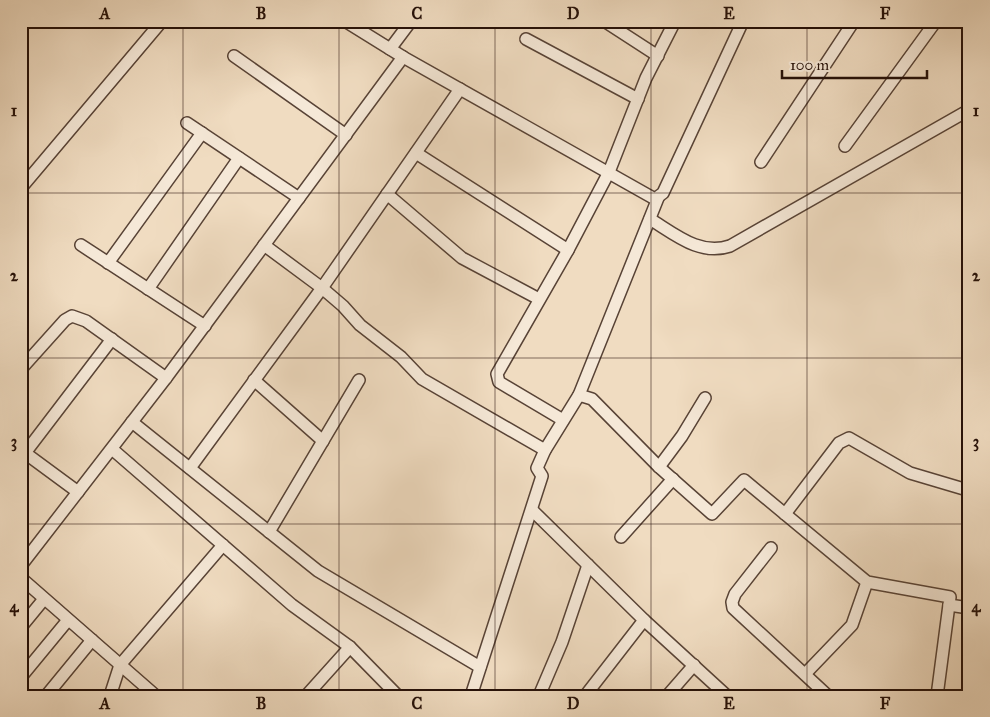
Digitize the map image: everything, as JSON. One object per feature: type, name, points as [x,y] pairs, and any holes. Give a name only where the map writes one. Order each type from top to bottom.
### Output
[{"type":"street","points":[[21,188],[162,21]]},
{"type":"street","points":[[345,21],[403,57],[653,198],[658,198]]},
{"type":"street","points":[[390,48],[411,21]]},
{"type":"street","points":[[604,21],[658,56]]},
{"type":"street","points":[[563,420],[499,382],[497,379],[498,367],[568,250],[609,172],[638,99],[675,21]]},
{"type":"street","points":[[471,696],[532,510],[542,476],[537,468],[544,450],[579,395],[658,198],[663,193],[743,21]]},
{"type":"street","points":[[761,162],[854,21]]},
{"type":"street","points":[[844,146],[936,21]]},
{"type":"street","points":[[526,39],[638,99]]},
{"type":"street","points":[[234,56],[346,134]]},
{"type":"street","points":[[22,563],[166,378],[403,57]]},
{"type":"street","points":[[190,468],[322,288],[460,89]]},
{"type":"street","points":[[650,219],[703,249],[718,250],[730,246],[969,110]]},
{"type":"street","points":[[187,123],[299,198]]},
{"type":"street","points":[[108,263],[202,133]]},
{"type":"street","points":[[416,153],[568,250]]},
{"type":"street","points":[[148,289],[239,158]]},
{"type":"street","points":[[387,194],[462,258],[539,299]]},
{"type":"street","points":[[81,245],[205,326]]},
{"type":"street","points":[[264,246],[322,288],[343,306],[360,325],[401,357],[422,379],[544,450]]},
{"type":"street","points":[[21,368],[65,320],[72,316],[86,321],[166,378]]},
{"type":"street","points":[[78,492],[23,452],[112,339]]},
{"type":"street","points":[[254,380],[323,441]]},
{"type":"street","points":[[270,532],[359,380]]},
{"type":"street","points":[[579,395],[592,399],[659,466],[712,514],[744,480],[867,582],[950,597],[937,696]]},
{"type":"street","points":[[659,466],[682,436],[705,398]]},
{"type":"street","points":[[132,422],[330,579],[480,667]]},
{"type":"street","points":[[785,514],[839,443],[849,438],[910,473],[964,489]]},
{"type":"street","points":[[112,449],[292,605],[350,647],[398,696]]},
{"type":"street","points":[[621,537],[673,479]]},
{"type":"street","points":[[532,510],[644,620],[727,696]]},
{"type":"street","points":[[110,696],[120,665],[223,546]]},
{"type":"street","points":[[771,548],[735,594],[732,602],[733,608],[828,696]]},
{"type":"street","points":[[539,696],[562,642],[588,565]]},
{"type":"street","points":[[21,578],[156,696]]},
{"type":"street","points":[[804,674],[852,625],[867,582]]},
{"type":"street","points":[[21,627],[44,599]]},
{"type":"street","points":[[949,606],[969,608]]},
{"type":"street","points":[[21,677],[68,620]]},
{"type":"street","points":[[584,696],[644,620]]},
{"type":"street","points":[[46,696],[92,640]]},
{"type":"street","points":[[306,696],[350,647]]},
{"type":"street","points":[[667,696],[694,665]]}]
